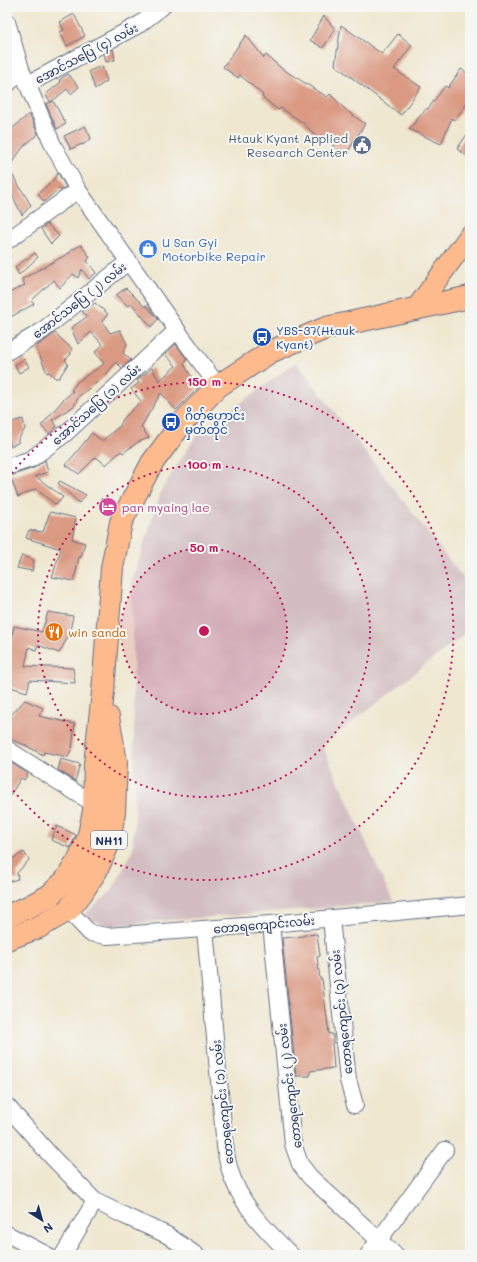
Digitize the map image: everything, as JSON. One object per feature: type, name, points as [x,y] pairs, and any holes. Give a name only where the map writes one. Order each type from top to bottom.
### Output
[{"type":"highway","name":"NH11","points":[[7,916],[49,896],[65,881],[78,861],[88,839],[94,804],[95,764],[103,692],[112,568],[121,522],[152,464],[182,423],[218,386],[270,352],[326,328],[470,297]]},
{"type":"highway","name":"NH11","points":[[7,939],[39,927],[68,910],[81,894],[96,871],[108,845],[114,813],[116,762],[103,692]]},
{"type":"main road","points":[[415,310],[470,235]]},
{"type":"street","name":"အောင်သပြေ (၄) လမ်း","points":[[7,85],[140,24],[162,7]]},
{"type":"street","points":[[7,22],[25,77],[53,145],[78,190],[218,386]]},
{"type":"street","points":[[7,241],[78,190]]},
{"type":"street","name":"အောင်သပြေ (၂) လမ်း","points":[[7,352],[42,331],[130,261]]},
{"type":"street","name":"အောင်သပြေ (၁) လမ်း","points":[[7,467],[32,459],[66,433],[177,330]]},
{"type":"street","points":[[7,749],[94,804]]},
{"type":"street","name":"တောရကျောင်းလမ်း","points":[[68,910],[90,933],[108,936],[271,924],[470,906]]},
{"type":"street","name":"တောရကျောင်း (၃) လမ်း","points":[[331,919],[348,1080],[355,1105]]},
{"type":"street","name":"တောရကျောင်း (၂) လမ်း","points":[[271,924],[293,1144],[300,1164],[310,1177],[395,1255]]},
{"type":"street","name":"တောရကျောင်း (၁) လမ်း","points":[[205,929],[224,1136],[229,1168],[247,1207],[265,1229],[291,1255]]},
{"type":"street","points":[[7,1106],[50,1156],[95,1201],[167,1234],[196,1255]]},
{"type":"street","points":[[368,1255],[445,1150]]},
{"type":"street","points":[[63,1255],[95,1201]]},
{"type":"street","points":[[7,1234],[47,1255]]},
{"type":"shaded area","points":[[296,362],[470,587],[470,630],[322,745],[393,902],[109,926],[83,916],[112,891],[132,852],[135,819],[132,581],[162,489],[196,436]]},
{"type":"building","points":[[74,14],[85,36],[67,46],[60,32],[64,30],[60,22]]},
{"type":"building","points":[[324,16],[335,29],[323,48],[310,40]]},
{"type":"building","points":[[341,25],[382,54],[398,34],[412,45],[394,69],[421,87],[401,115],[335,65]]},
{"type":"building","points":[[246,35],[264,58],[266,55],[281,68],[327,97],[330,94],[346,110],[365,124],[345,156],[321,135],[318,138],[302,122],[281,108],[278,110],[262,97],[263,95],[240,75],[238,78],[223,67]]},
{"type":"building","points":[[113,49],[115,60],[106,62],[104,54]]},
{"type":"building","points":[[102,66],[107,81],[95,89],[89,71]]},
{"type":"building","points":[[461,69],[470,75],[470,99],[455,120],[452,118],[441,144],[409,129],[427,108],[428,109],[445,86],[448,88]]},
{"type":"building","points":[[68,74],[79,87],[71,94],[67,89],[51,102],[45,95],[61,82],[59,80]]},
{"type":"building","points":[[53,101],[66,124],[57,129],[46,104]]},
{"type":"building","points":[[29,114],[38,134],[24,146],[8,168],[31,205],[22,215],[7,185],[7,133]]},
{"type":"building","points":[[85,126],[91,138],[83,145],[82,144],[71,149],[64,136]]},
{"type":"building","points":[[470,130],[470,158],[457,149]]},
{"type":"building","points":[[58,173],[66,187],[61,190],[59,188],[44,202],[38,194],[53,180]]},
{"type":"building","points":[[47,224],[59,236],[51,244],[41,229]]},
{"type":"building","points":[[81,245],[90,257],[87,261],[96,273],[89,279],[82,269],[78,278],[73,274],[60,288],[54,280],[31,301],[34,304],[7,319],[7,294],[25,285],[22,279]]},
{"type":"building","points":[[35,253],[38,257],[19,275],[15,267]]},
{"type":"building","points":[[126,288],[145,307],[146,305],[158,319],[151,327],[132,304],[128,306],[116,295]]},
{"type":"building","points":[[95,303],[108,314],[102,321],[110,333],[120,330],[127,344],[123,353],[131,360],[122,368],[116,362],[104,377],[79,396],[74,406],[52,420],[57,426],[49,434],[41,426],[62,401],[73,391],[71,390],[78,381],[104,364],[95,352],[103,345],[91,332],[78,344],[71,328],[88,316],[82,312]]},
{"type":"building","points":[[55,333],[72,349],[70,352],[71,354],[65,360],[68,364],[59,378],[55,378],[49,372],[47,373],[36,347]]},
{"type":"building","points":[[176,344],[187,359],[184,364],[198,388],[176,410],[161,393],[141,427],[149,438],[138,442],[123,453],[121,451],[106,465],[96,457],[79,474],[66,465],[92,433],[102,441],[120,426],[123,419],[141,401],[131,389],[139,383],[137,380],[152,368],[159,381],[176,366],[165,354]]},
{"type":"building","points":[[24,359],[29,367],[19,373],[15,365]]},
{"type":"building","points":[[23,419],[25,429],[18,439],[18,443],[11,446],[7,436],[7,426],[15,421]]},
{"type":"building","points":[[45,460],[48,472],[35,476],[63,497],[56,505],[36,489],[18,497],[10,476],[34,468]]},
{"type":"building","points":[[60,481],[86,495],[79,503],[58,483]]},
{"type":"building","points":[[50,512],[76,518],[72,539],[85,543],[81,557],[79,557],[74,581],[52,577],[61,549],[26,538],[29,530],[43,532]]},
{"type":"building","points":[[22,555],[34,560],[32,571],[17,568]]},
{"type":"building","points":[[48,612],[73,616],[69,635],[59,653],[38,645],[36,650],[29,647],[25,666],[73,668],[75,683],[30,680],[27,692],[7,686],[7,650],[9,650],[14,626],[42,632]]},
{"type":"building","points":[[25,700],[43,708],[39,716],[75,724],[72,748],[68,757],[44,752],[43,755],[25,745],[7,738],[7,712],[11,715]]},
{"type":"building","points":[[61,759],[80,764],[75,781],[58,770]]},
{"type":"building","points":[[7,760],[28,774],[24,780],[21,778],[7,800]]},
{"type":"building","points":[[57,826],[76,835],[70,848],[51,840]]},
{"type":"building","points":[[24,852],[29,860],[17,873],[18,879],[7,882],[7,859],[14,858]]},
{"type":"building","points":[[317,934],[320,956],[317,957],[320,979],[322,979],[329,1034],[333,1034],[332,1043],[334,1068],[310,1071],[310,1076],[296,1076],[282,938]]},
{"type":"place","name":"Htauk Kyant Applied Research Center","points":[[362,145]]},
{"type":"place","name":"U San Gyi Motorbike Repair","points":[[148,249]]},
{"type":"place","name":"YBS-37(Htauk Kyant)","points":[[262,337]]},
{"type":"place","name":"ဂိတ်ဟောင်း မှတ်တိုင်","points":[[171,422]]},
{"type":"place","name":"pan myaing lae","points":[[108,507]]},
{"type":"place","name":"win sanda","points":[[54,632]]}]
